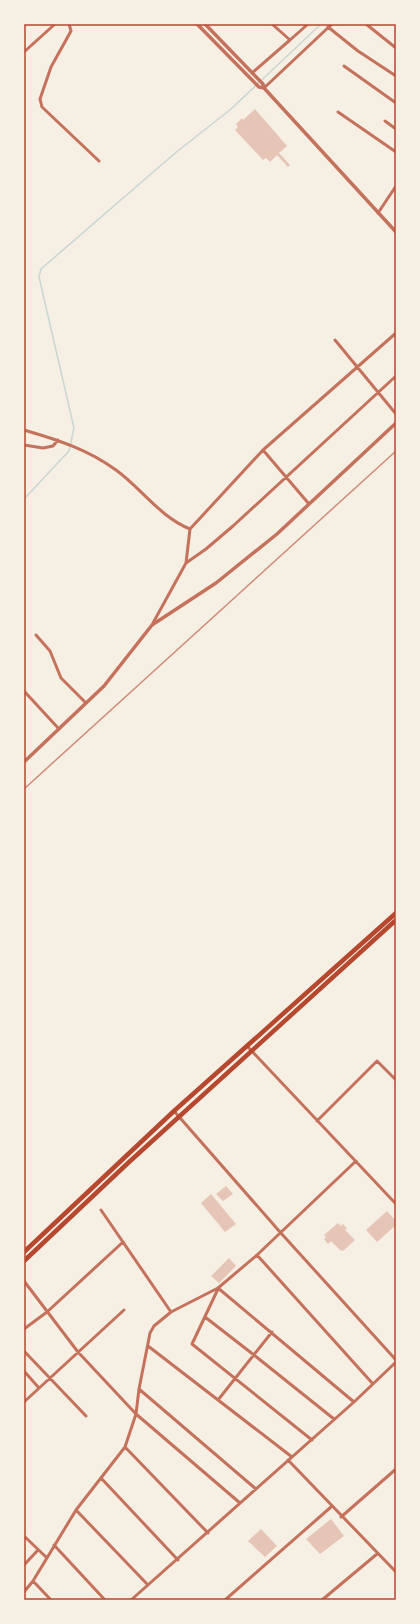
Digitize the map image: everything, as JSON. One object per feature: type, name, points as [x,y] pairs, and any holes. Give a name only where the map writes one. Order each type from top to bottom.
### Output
[{"type":"main road","points":[[24,1252],[174,1111],[396,913]]},
{"type":"main road","points":[[24,1261],[178,1117],[396,920]]},
{"type":"street","points":[[24,52],[55,24]]},
{"type":"street","points":[[68,24],[71,31],[51,67],[40,99],[42,108],[99,161]]},
{"type":"street","points":[[197,24],[259,87],[263,86],[332,24]]},
{"type":"street","points":[[205,24],[253,74],[396,232]]},
{"type":"street","points":[[272,24],[290,40]]},
{"type":"street","points":[[253,74],[308,24]]},
{"type":"street","points":[[366,24],[396,48]]},
{"type":"street","points":[[328,27],[358,51],[396,76]]},
{"type":"street","points":[[344,66],[396,103]]},
{"type":"street","points":[[338,112],[396,152]]},
{"type":"street","points":[[385,121],[396,129]]},
{"type":"street","points":[[378,213],[396,186]]},
{"type":"street","points":[[24,762],[104,686],[152,625],[186,563],[190,529],[263,450],[396,333]]},
{"type":"street","points":[[335,340],[396,414]]},
{"type":"street","points":[[186,563],[211,544],[396,376]]},
{"type":"street","points":[[152,625],[216,583],[277,534],[396,423]]},
{"type":"street","points":[[24,430],[60,441],[91,454],[117,470],[168,515],[181,525],[190,529]]},
{"type":"street","points":[[24,445],[43,448],[53,446],[60,441]]},
{"type":"street","points":[[263,450],[309,504]]},
{"type":"street","points":[[36,635],[50,651],[61,678],[86,703]]},
{"type":"street","points":[[24,691],[59,729]]},
{"type":"street","points":[[247,1046],[396,1204]]},
{"type":"street","points":[[317,1121],[376,1061],[396,1080]]},
{"type":"street","points":[[131,1600],[312,1440],[396,1361],[174,1111]]},
{"type":"street","points":[[24,1592],[33,1581],[46,1557],[76,1510],[125,1447],[136,1414],[139,1389],[148,1346],[154,1326],[171,1312],[218,1288],[257,1255],[356,1161]]},
{"type":"street","points":[[101,1210],[171,1312]]},
{"type":"street","points":[[24,1329],[47,1312],[123,1242]]},
{"type":"street","points":[[257,1255],[373,1384]]},
{"type":"street","points":[[24,1281],[78,1352],[136,1414],[240,1503]]},
{"type":"street","points":[[218,1288],[192,1344],[312,1440]]},
{"type":"street","points":[[218,1288],[354,1402]]},
{"type":"street","points":[[24,1402],[124,1310]]},
{"type":"street","points":[[205,1317],[254,1354],[334,1419]]},
{"type":"street","points":[[218,1400],[272,1332]]},
{"type":"street","points":[[148,1346],[292,1457]]},
{"type":"street","points":[[24,1350],[86,1416]]},
{"type":"street","points":[[24,1372],[39,1388]]},
{"type":"street","points":[[139,1389],[256,1489]]},
{"type":"street","points":[[24,1394],[28,1398]]},
{"type":"street","points":[[125,1447],[208,1533]]},
{"type":"street","points":[[288,1460],[341,1517],[396,1572]]},
{"type":"street","points":[[341,1517],[396,1470]]},
{"type":"street","points":[[101,1478],[178,1560]]},
{"type":"street","points":[[225,1600],[331,1506]]},
{"type":"street","points":[[76,1510],[148,1585]]},
{"type":"street","points":[[24,1536],[46,1557]]},
{"type":"street","points":[[54,1545],[105,1600]]},
{"type":"street","points":[[24,1565],[38,1550]]},
{"type":"street","points":[[322,1600],[377,1554]]},
{"type":"street","points":[[33,1581],[51,1600]]},
{"type":"building","points":[[255,109],[287,146],[279,153],[290,165],[288,167],[277,155],[270,162],[266,158],[263,160],[235,130],[238,127],[236,124]]},
{"type":"building","points":[[226,1186],[233,1194],[223,1201],[216,1194]]},
{"type":"building","points":[[211,1194],[236,1224],[225,1232],[201,1203]]},
{"type":"building","points":[[387,1211],[396,1221],[396,1225],[377,1242],[366,1230]]},
{"type":"building","points":[[338,1223],[341,1226],[343,1224],[347,1228],[345,1230],[355,1240],[343,1251],[341,1251],[331,1241],[328,1244],[324,1239],[326,1237],[324,1235]]},
{"type":"building","points":[[229,1258],[236,1266],[219,1283],[211,1276]]},
{"type":"building","points":[[331,1519],[344,1536],[320,1554],[306,1539]]},
{"type":"building","points":[[261,1529],[277,1546],[265,1557],[248,1541]]},
{"type":"waterway","points":[[24,499],[69,451],[74,428],[39,277],[41,269],[174,154],[231,109],[321,24]]},
{"type":"railway","points":[[24,789],[396,451]]}]
